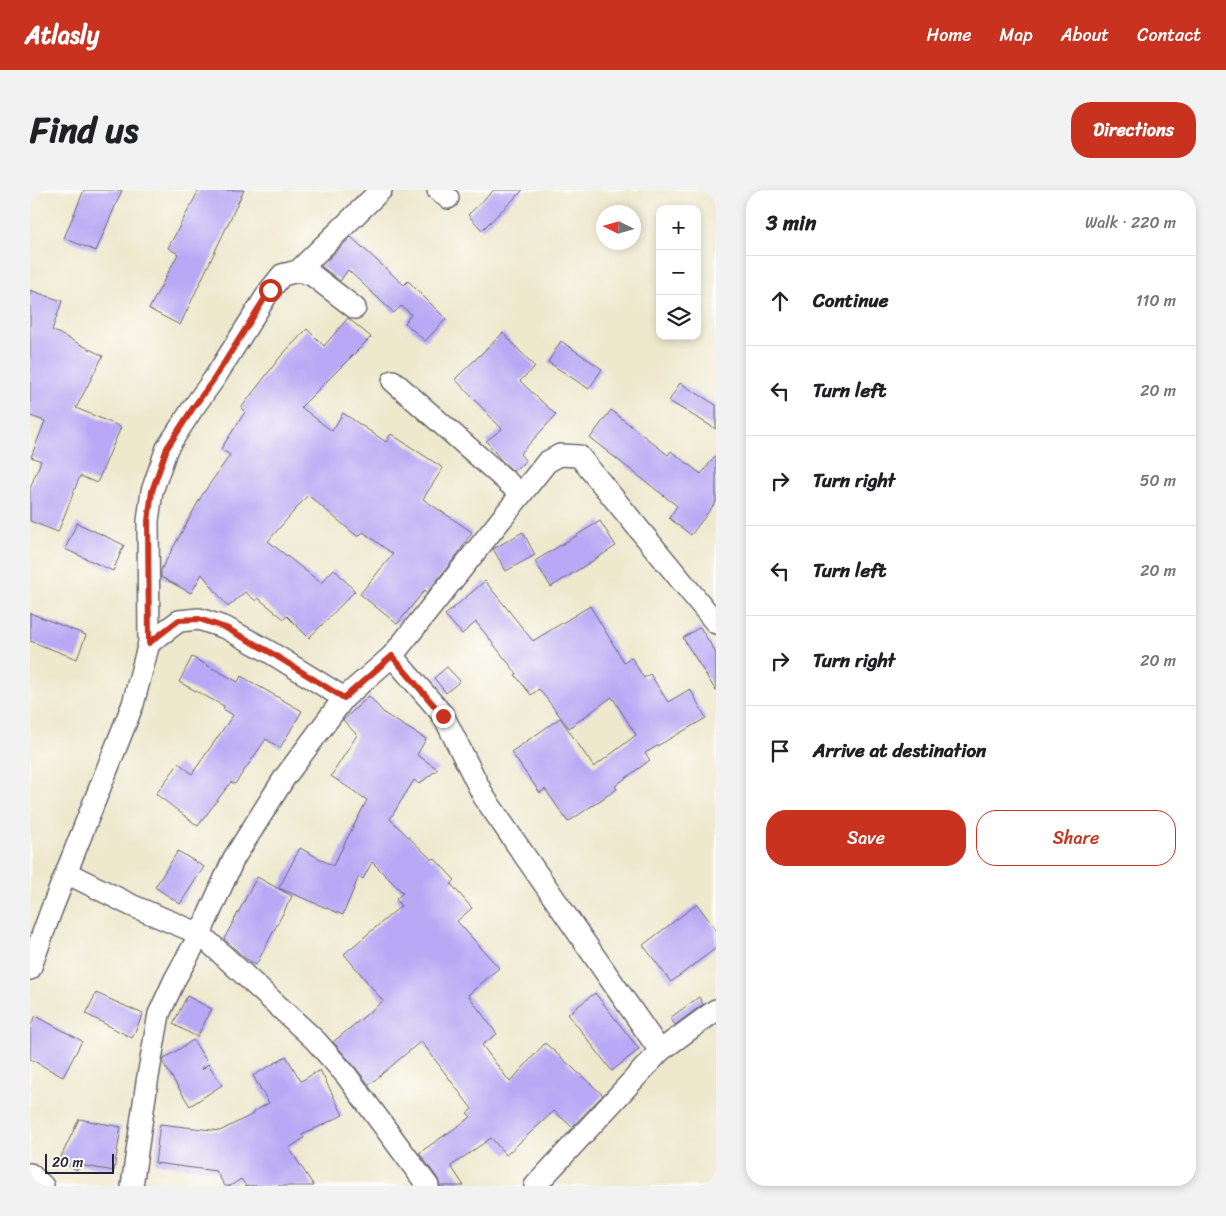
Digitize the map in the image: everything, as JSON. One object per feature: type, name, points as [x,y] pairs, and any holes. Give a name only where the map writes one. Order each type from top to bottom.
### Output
[{"type":"street","points":[[298,271],[381,190]]},
{"type":"street","points":[[30,969],[133,704],[149,643],[148,521],[152,491],[167,448],[214,379],[270,290],[282,275],[298,271],[312,275],[355,308]]},
{"type":"street","points":[[393,381],[521,494]]},
{"type":"street","points":[[132,1186],[159,1014],[175,978],[200,934],[234,858],[285,777],[344,698],[392,656],[547,462],[560,455],[579,456],[716,622]]},
{"type":"street","points":[[149,643],[179,620],[199,619],[226,628],[344,698]]},
{"type":"street","points":[[392,656],[443,716],[484,797],[660,1050]]},
{"type":"street","points":[[67,873],[133,906],[200,934],[315,1040],[346,1075],[428,1186]]},
{"type":"street","points":[[536,1186],[660,1050],[716,1010]]},
{"type":"street","points":[[30,1174],[43,1186]]},
{"type":"building","points":[[84,190],[122,190],[96,251],[64,238]]},
{"type":"building","points":[[199,190],[244,190],[180,325],[149,309],[178,254],[168,248]]},
{"type":"building","points":[[494,190],[523,190],[482,230],[468,215]]},
{"type":"building","points":[[351,237],[404,285],[408,281],[446,319],[425,341],[405,323],[411,314],[401,306],[394,313],[348,270],[340,281],[321,266]]},
{"type":"building","points":[[30,290],[62,301],[52,330],[103,356],[76,408],[121,427],[97,483],[80,476],[58,532],[30,521],[30,488],[41,461],[31,457],[45,421],[30,416]]},
{"type":"building","points":[[348,318],[371,337],[301,407],[332,431],[343,413],[386,442],[391,434],[443,468],[423,499],[472,532],[460,551],[427,593],[425,590],[397,624],[360,594],[393,554],[363,532],[358,537],[308,495],[268,541],[321,583],[334,569],[355,591],[309,638],[287,616],[284,619],[258,598],[256,601],[245,592],[228,607],[202,574],[191,593],[161,577],[161,570],[202,495],[230,455],[221,449],[245,412],[241,408],[281,356],[307,329],[324,346]]},
{"type":"building","points":[[503,333],[535,367],[520,381],[556,415],[520,454],[526,461],[513,471],[501,460],[486,441],[502,429],[455,379]]},
{"type":"building","points":[[561,341],[602,369],[589,389],[548,362]]},
{"type":"building","points":[[680,383],[716,405],[716,429],[669,401]]},
{"type":"building","points":[[611,410],[668,455],[671,451],[701,474],[716,455],[716,502],[691,535],[669,518],[677,506],[590,438]]},
{"type":"building","points":[[600,521],[616,546],[551,587],[535,561]]},
{"type":"building","points":[[77,523],[124,545],[113,571],[65,549]]},
{"type":"building","points":[[523,532],[535,555],[506,571],[493,549]]},
{"type":"building","points":[[485,581],[533,641],[590,606],[624,662],[631,657],[644,678],[650,674],[668,702],[690,689],[706,718],[645,753],[650,760],[615,786],[617,789],[568,822],[545,789],[540,793],[511,752],[560,718],[594,767],[636,735],[612,697],[569,728],[539,689],[531,695],[476,622],[462,634],[445,615]]},
{"type":"building","points":[[30,613],[86,635],[77,659],[30,641]]},
{"type":"building","points":[[700,627],[716,653],[716,691],[683,638]]},
{"type":"building","points":[[192,657],[238,682],[241,676],[302,711],[280,748],[266,739],[235,784],[231,782],[198,826],[156,794],[179,763],[192,774],[233,715],[223,709],[224,706],[179,682]]},
{"type":"building","points":[[447,667],[460,681],[446,693],[434,678]]},
{"type":"building","points":[[369,696],[385,714],[426,739],[417,755],[438,769],[419,784],[414,780],[390,819],[432,860],[434,858],[455,880],[451,884],[472,908],[457,921],[499,968],[468,995],[497,1034],[482,1045],[510,1082],[545,1043],[603,1095],[572,1127],[554,1111],[506,1155],[491,1138],[451,1166],[464,1186],[440,1186],[438,1179],[419,1153],[471,1117],[467,1113],[472,1109],[421,1041],[369,1085],[333,1042],[383,1001],[344,954],[401,906],[396,899],[403,893],[372,862],[363,879],[359,876],[343,915],[279,888],[300,848],[333,866],[367,800],[331,776],[357,735],[343,720]]},
{"type":"building","points":[[178,851],[204,867],[180,904],[155,887]]},
{"type":"building","points":[[257,877],[292,896],[256,965],[245,958],[224,939]]},
{"type":"building","points":[[697,904],[716,930],[716,948],[671,982],[643,945]]},
{"type":"building","points":[[96,993],[143,1014],[132,1038],[86,1014]]},
{"type":"building","points":[[595,993],[639,1049],[612,1071],[568,1014]]},
{"type":"building","points":[[187,996],[212,1009],[197,1037],[173,1024]]},
{"type":"building","points":[[699,997],[703,1004],[675,1025],[670,1018]]},
{"type":"building","points":[[36,1016],[82,1041],[63,1077],[30,1059],[30,1026]]},
{"type":"building","points":[[193,1040],[206,1060],[201,1069],[208,1064],[222,1085],[190,1106],[163,1063],[164,1059]]},
{"type":"building","points":[[286,1056],[301,1081],[320,1070],[343,1115],[302,1135],[304,1138],[289,1148],[314,1186],[246,1186],[241,1179],[230,1186],[225,1186],[216,1171],[155,1163],[160,1124],[220,1131],[253,1114],[253,1112],[269,1103],[253,1076]]},
{"type":"building","points":[[79,1119],[121,1127],[114,1171],[79,1165],[77,1170],[59,1161]]},
{"type":"route","points":[[270,290],[214,379],[167,448],[152,491],[148,521],[149,643],[179,620],[199,619],[226,628],[268,651],[344,698],[392,656],[443,716]]}]
